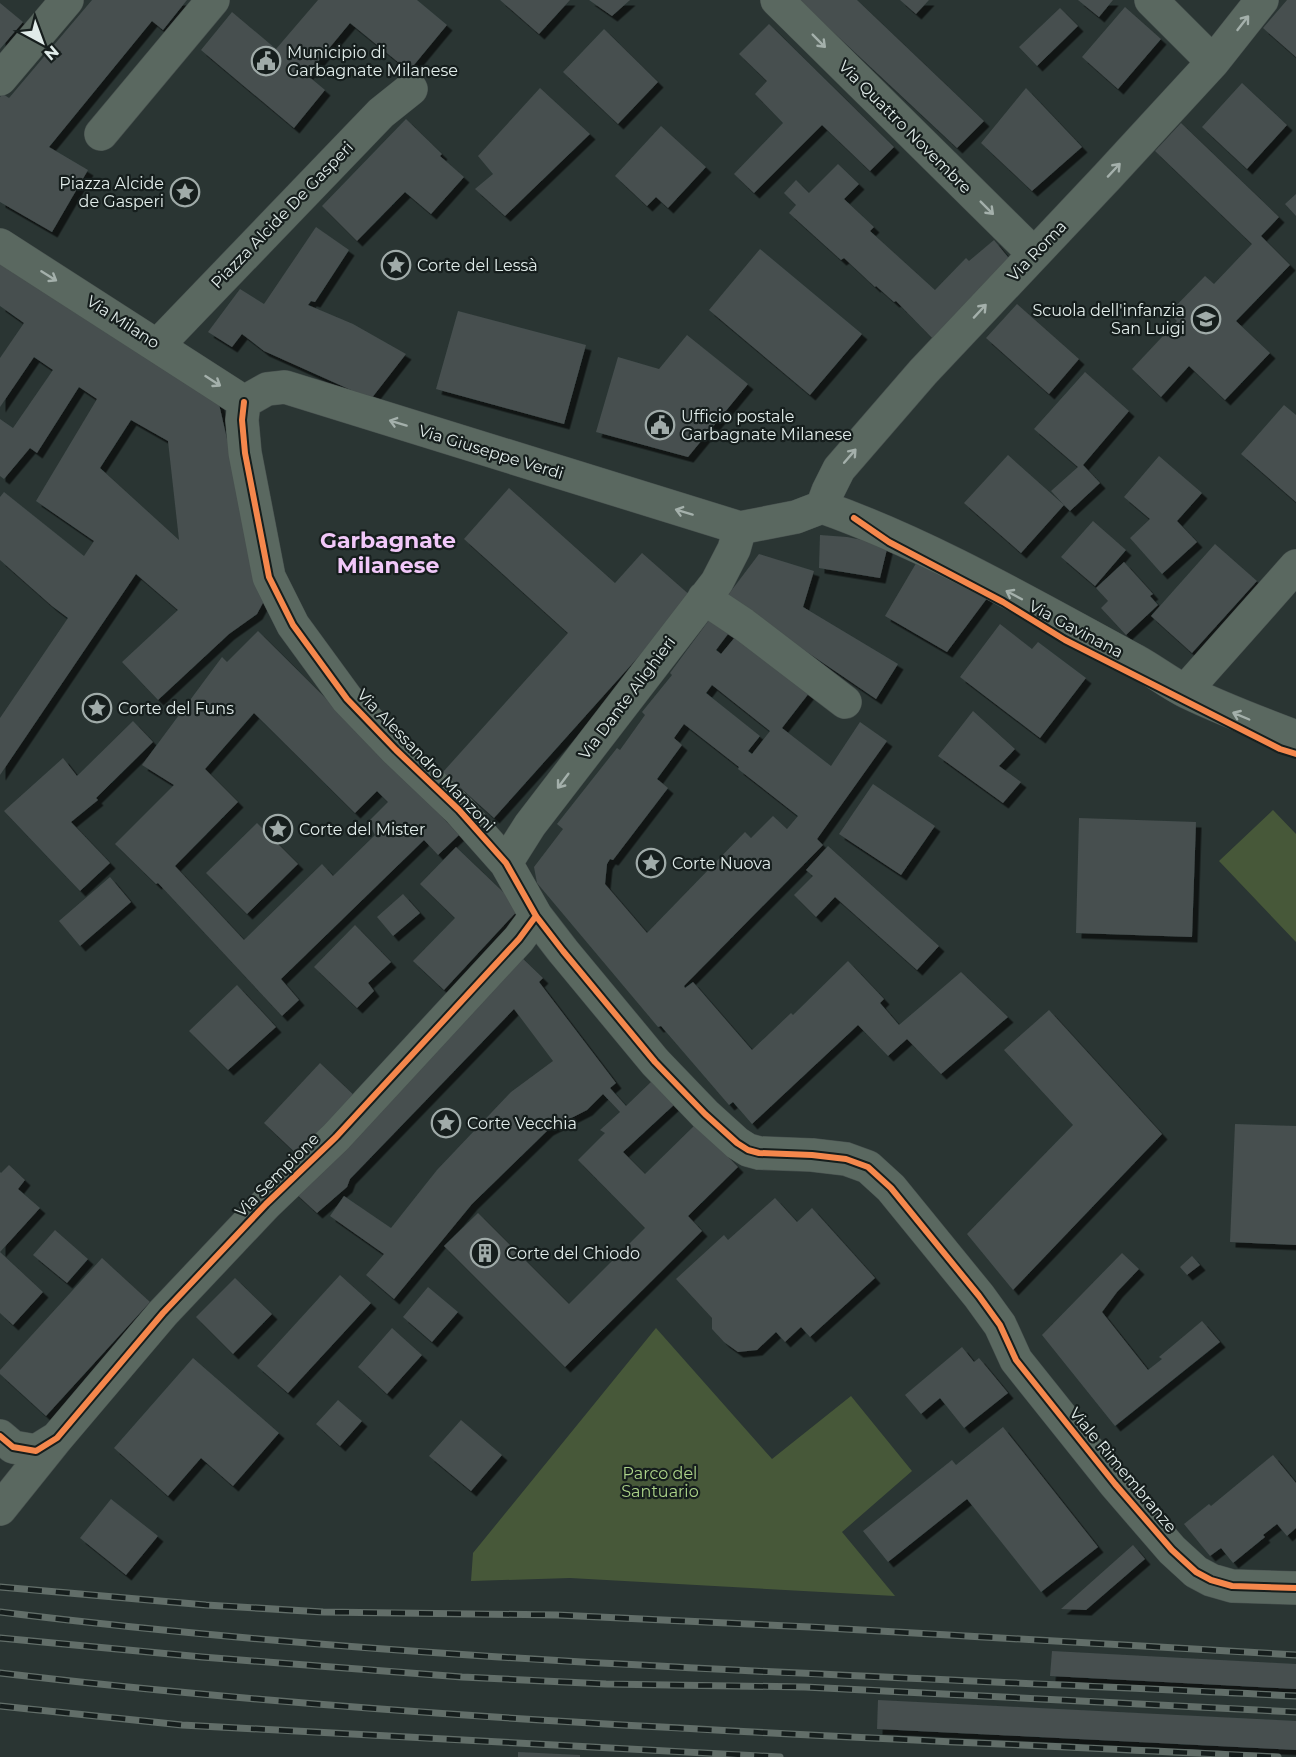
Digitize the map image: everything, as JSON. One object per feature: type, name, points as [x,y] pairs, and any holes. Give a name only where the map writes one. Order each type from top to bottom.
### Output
[{"type":"street","points":[[0,80],[67,0]]},
{"type":"street","points":[[101,134],[213,0]]},
{"type":"street","name":"Via Quattro Novembre","points":[[777,0],[1034,254]]},
{"type":"street","points":[[1151,0],[1213,62]]},
{"type":"street","name":"Via Roma","points":[[822,507],[839,469],[923,372],[1213,62],[1262,0]]},
{"type":"street","name":"Piazza Alcide De Gasperi","points":[[158,345],[381,113],[411,89]]},
{"type":"street","name":"Via Milano","points":[[0,245],[244,402]]},
{"type":"street","name":"Via Giuseppe Verdi","points":[[244,402],[267,389],[285,387],[685,513],[740,528]]},
{"type":"street","name":"Via Alessandro Manzoni","points":[[244,402],[242,420],[245,453],[269,577],[293,625],[348,699],[396,750],[459,810],[506,863],[536,916],[655,1062],[705,1114],[737,1143]]},
{"type":"street","points":[[740,528],[796,517],[822,507]]},
{"type":"street","name":"Via Gavinana","points":[[822,507],[872,526],[983,579],[1140,663],[1185,691],[1242,717],[1296,737]]},
{"type":"street","name":"Via Dante Alighieri","points":[[506,863],[531,825],[717,582],[730,557],[740,528]]},
{"type":"street","points":[[1185,691],[1296,566]]},
{"type":"street","points":[[704,598],[743,624],[844,702]]},
{"type":"street","name":"Via Sempione","points":[[0,1509],[46,1444],[163,1312],[266,1204],[336,1137],[519,939],[536,916]]},
{"type":"street","name":"Viale Rimembranze","points":[[737,1143],[748,1150],[759,1153],[846,1159],[868,1167],[891,1188],[979,1296],[1000,1325],[1016,1360],[1115,1484],[1172,1550],[1196,1572],[1211,1580],[1232,1586],[1296,1588]]},
{"type":"street","points":[[0,1436],[13,1448],[46,1444]]},
{"type":"green space","points":[[1273,810],[1296,834],[1296,942],[1219,861]]},
{"type":"green space","name":"Parco del Santuario","points":[[656,1328],[772,1459],[851,1396],[912,1471],[842,1532],[895,1596],[570,1578],[471,1581],[473,1553]]},
{"type":"building","points":[[92,0],[187,0],[163,30],[152,21],[49,147],[88,170],[52,232],[0,202],[0,97],[3,94],[9,98]]},
{"type":"building","name":"Municipio di Garbagnate Milanese","points":[[318,0],[417,0],[447,25],[409,71],[350,23],[307,75],[325,90],[294,128],[201,50],[232,12],[276,49]]},
{"type":"building","points":[[500,0],[570,0],[539,34]]},
{"type":"building","points":[[589,0],[630,0],[612,16]]},
{"type":"building","points":[[799,0],[857,0],[984,121],[957,148]]},
{"type":"building","points":[[900,0],[929,0],[916,14]]},
{"type":"building","points":[[1078,0],[1113,0],[1099,17]]},
{"type":"building","points":[[1287,0],[1296,0],[1296,57],[1263,28]]},
{"type":"building","points":[[0,3],[23,22],[0,49]]},
{"type":"building","points":[[1125,7],[1161,39],[1118,89],[1082,57]]},
{"type":"building","points":[[1060,8],[1078,26],[1037,66],[1019,47]]},
{"type":"building","points":[[769,24],[894,147],[870,171],[822,125],[754,193],[734,174],[783,123],[755,94],[767,81],[739,54]]},
{"type":"building","points":[[604,29],[658,82],[618,124],[563,72]]},
{"type":"building","points":[[1242,83],[1287,125],[1247,169],[1202,127]]},
{"type":"building","points":[[540,88],[590,134],[505,216],[475,189],[493,174],[478,156]]},
{"type":"building","points":[[1026,88],[1082,147],[1032,191],[981,143]]},
{"type":"building","points":[[406,119],[442,154],[440,156],[464,177],[431,214],[405,192],[357,241],[322,206]]},
{"type":"building","points":[[1181,123],[1279,217],[1261,236],[1290,265],[1236,321],[1270,353],[1225,400],[1189,366],[1161,397],[1132,369],[1177,321],[1169,313],[1205,276],[1214,284],[1252,244],[1155,151]]},
{"type":"building","points":[[661,126],[706,167],[668,208],[656,197],[647,206],[615,176]]},
{"type":"building","points":[[838,164],[859,184],[844,199],[874,227],[870,231],[935,290],[966,258],[969,261],[994,240],[1012,262],[935,341],[896,301],[894,302],[875,287],[844,258],[841,260],[789,213],[796,205],[784,193],[796,180],[809,193]]},
{"type":"building","points":[[1296,194],[1296,216],[1285,204]]},
{"type":"building","points":[[316,227],[349,250],[315,302],[311,301],[308,305],[353,324],[406,354],[371,399],[264,351],[242,334],[232,347],[208,332],[240,289],[264,304]]},
{"type":"building","points":[[760,249],[862,334],[810,395],[709,310]]},
{"type":"building","points":[[0,255],[219,404],[264,601],[257,614],[229,634],[158,700],[122,662],[178,610],[136,574],[0,775],[0,718],[68,618],[0,560],[0,497],[4,492],[84,556],[94,541],[36,501],[97,399],[79,387],[37,453],[30,448],[4,479],[0,476],[0,419],[13,428],[53,370],[34,357],[0,407],[0,358],[24,323],[0,306]],"holes":[[[131,420],[168,441],[179,540],[100,468]]]},
{"type":"building","points":[[1017,304],[1079,359],[1049,394],[986,338]]},
{"type":"building","points":[[458,311],[586,345],[564,424],[436,389]]},
{"type":"building","points":[[687,335],[748,384],[688,457],[596,432],[618,357],[659,369]]},
{"type":"building","points":[[1085,372],[1129,411],[1083,465],[1100,483],[1070,511],[1051,491],[1078,467],[1034,429]]},
{"type":"building","points":[[1284,405],[1296,415],[1296,502],[1241,454]]},
{"type":"building","points":[[1008,455],[1064,505],[1021,553],[964,503]]},
{"type":"building","points":[[1159,456],[1202,493],[1177,521],[1197,542],[1162,574],[1130,538],[1150,519],[1124,497]]},
{"type":"building","points":[[509,488],[615,583],[642,553],[692,597],[494,818],[443,772],[568,633],[464,539]]},
{"type":"building","points":[[1093,521],[1126,550],[1095,586],[1061,557]]},
{"type":"building","points":[[820,535],[847,537],[888,545],[880,578],[819,568]]},
{"type":"building","points":[[1215,544],[1257,581],[1192,653],[1151,616]]},
{"type":"building","points":[[759,554],[814,571],[803,607],[898,664],[876,699],[782,635],[722,603]]},
{"type":"building","points":[[918,560],[988,597],[947,652],[885,616]]},
{"type":"building","points":[[1124,562],[1153,594],[1150,596],[1158,605],[1126,635],[1101,608],[1108,601],[1096,588]]},
{"type":"building","points":[[715,612],[734,626],[716,650],[721,654],[741,630],[813,688],[782,728],[831,766],[860,722],[887,741],[817,839],[823,845],[684,986],[685,988],[693,982],[752,1050],[791,1013],[793,1015],[848,961],[884,999],[880,1003],[899,1025],[961,972],[1008,1017],[941,1074],[907,1039],[888,1056],[858,1025],[752,1124],[733,1102],[729,1105],[661,1026],[658,1027],[537,883],[534,867],[563,829],[557,824],[617,748],[620,750],[645,715],[642,712],[672,675],[670,673]],"holes":[[[712,685],[770,731],[752,754],[748,751],[760,736],[706,693]],[[684,724],[798,816],[787,829],[773,816],[751,838],[745,832],[647,933],[605,884],[607,864],[610,859],[613,860],[668,788],[657,779],[682,745],[674,738]]]},
{"type":"building","points":[[1000,624],[1032,649],[1038,642],[1086,678],[1040,738],[960,677]]},
{"type":"building","points":[[258,631],[398,770],[459,835],[438,855],[424,840],[281,979],[299,1000],[282,1016],[158,883],[156,884],[115,844],[174,785],[142,765],[222,657],[227,662]],"holes":[[[254,713],[355,813],[377,791],[388,802],[368,822],[375,835],[333,876],[322,864],[244,940],[175,866],[238,802],[205,769]]]},
{"type":"building","points":[[973,711],[1015,749],[999,766],[1021,782],[1003,803],[938,756]]},
{"type":"building","points":[[133,721],[153,742],[96,798],[98,800],[71,822],[110,863],[80,891],[4,811],[63,758],[77,776]]},
{"type":"building","points":[[873,784],[935,826],[901,875],[839,834]]},
{"type":"building","points":[[1079,818],[1196,822],[1192,937],[1076,933]]},
{"type":"building","points":[[257,823],[298,864],[247,914],[206,873]]},
{"type":"building","points":[[828,846],[939,946],[917,970],[835,897],[816,917],[794,895],[813,876],[806,870]]},
{"type":"building","points":[[456,847],[520,908],[444,990],[413,961],[455,918],[420,884]]},
{"type":"building","points":[[110,877],[131,902],[80,946],[59,921]]},
{"type":"building","points":[[403,894],[420,913],[393,936],[377,917]]},
{"type":"building","points":[[355,925],[391,962],[368,983],[374,991],[357,1008],[314,967]]},
{"type":"building","points":[[519,955],[543,978],[539,982],[616,1083],[610,1088],[626,1106],[652,1081],[676,1103],[623,1152],[645,1174],[696,1124],[738,1167],[688,1216],[702,1231],[565,1367],[444,1246],[478,1213],[569,1304],[645,1228],[578,1160],[605,1133],[600,1130],[620,1112],[603,1094],[587,1110],[548,1130],[472,1204],[394,1299],[366,1275],[384,1254],[330,1216],[344,1196],[391,1228],[437,1170],[511,1092],[553,1061],[514,1009],[350,1179],[347,1187],[317,1213],[293,1191]]},
{"type":"building","points":[[237,985],[276,1027],[228,1070],[189,1031]]},
{"type":"building","points":[[1049,1010],[1162,1134],[1013,1290],[967,1234],[1073,1125],[1004,1050]]},
{"type":"building","points":[[320,1063],[358,1099],[302,1159],[264,1123]]},
{"type":"building","points":[[1235,1124],[1296,1126],[1296,1245],[1230,1242]]},
{"type":"building","points":[[9,1165],[25,1180],[18,1189],[40,1208],[0,1252],[0,1172]]},
{"type":"building","points":[[775,1198],[797,1222],[812,1208],[875,1278],[810,1337],[801,1327],[785,1342],[776,1332],[757,1350],[738,1352],[712,1329],[712,1318],[676,1279],[724,1235],[728,1240]]},
{"type":"building","points":[[55,1230],[88,1259],[67,1283],[33,1255]]},
{"type":"building","points":[[0,1252],[43,1292],[13,1325],[0,1313]]},
{"type":"building","points":[[1122,1253],[1139,1269],[1102,1312],[1148,1370],[1162,1359],[1159,1357],[1202,1321],[1220,1342],[1115,1426],[1042,1335]]},
{"type":"building","points":[[1192,1256],[1200,1265],[1187,1275],[1180,1267]]},
{"type":"building","points":[[102,1258],[150,1302],[46,1416],[0,1374],[0,1370]]},
{"type":"building","points":[[340,1275],[371,1303],[288,1393],[257,1366]]},
{"type":"building","points":[[235,1278],[272,1314],[233,1354],[196,1317]]},
{"type":"building","points":[[428,1287],[458,1312],[432,1342],[403,1317]]},
{"type":"building","points":[[392,1328],[422,1355],[387,1394],[358,1367]]},
{"type":"building","points":[[962,1347],[974,1362],[979,1358],[1008,1393],[964,1428],[940,1398],[921,1414],[905,1395]]},
{"type":"building","points":[[193,1358],[279,1433],[233,1486],[201,1458],[168,1496],[114,1448]]},
{"type":"building","points":[[338,1400],[362,1421],[340,1446],[316,1424]]},
{"type":"building","points":[[461,1420],[502,1455],[471,1491],[429,1456]]},
{"type":"building","points":[[1003,1427],[1098,1547],[1041,1592],[967,1499],[888,1562],[863,1531],[952,1460],[956,1465]]},
{"type":"building","points":[[1273,1455],[1296,1483],[1296,1528],[1287,1536],[1277,1524],[1233,1563],[1221,1548],[1210,1556],[1184,1524],[1209,1504],[1211,1506]]},
{"type":"building","points":[[111,1499],[158,1536],[126,1575],[80,1538]]},
{"type":"building","points":[[1133,1545],[1145,1559],[1086,1610],[1061,1609]]},
{"type":"building","points":[[1052,1651],[1296,1664],[1296,1689],[1050,1676]]},
{"type":"building","points":[[878,1700],[1296,1721],[1296,1750],[877,1729]]},
{"type":"building","points":[[518,1752],[580,1755],[580,1757],[518,1757]]},
{"type":"railway","points":[[0,1587],[206,1605],[323,1612],[557,1615],[1296,1655]]},
{"type":"railway","points":[[0,1612],[161,1630],[485,1656],[809,1674],[1296,1696]]},
{"type":"railway","points":[[0,1638],[202,1657],[462,1677],[606,1684],[805,1687],[1296,1712]]},
{"type":"railway","points":[[0,1673],[159,1690],[478,1716],[1278,1757]]},
{"type":"railway","points":[[0,1706],[182,1725],[780,1757]]},
{"type":"cycle path","points":[[244,402],[242,420],[245,453],[269,577],[293,625],[347,699],[459,810],[506,863],[536,916],[655,1062],[705,1114],[748,1150],[759,1153],[846,1159],[868,1167],[891,1188],[979,1296],[1000,1325],[1016,1360],[1115,1484],[1172,1550],[1196,1572],[1211,1580],[1232,1586],[1296,1588]]},
{"type":"cycle path","points":[[854,518],[889,542],[1003,602],[1065,640],[1280,749],[1296,754]]},
{"type":"cycle path","points":[[0,1436],[13,1447],[36,1451],[57,1438],[163,1313],[266,1204],[336,1137],[519,939],[536,916]]},
{"type":"place","name":"Municipio di Garbagnate Milanese","points":[[266,61]]},
{"type":"place","name":"Piazza Alcide de Gasperi","points":[[185,192]]},
{"type":"place","name":"Corte del Lessà","points":[[396,265]]},
{"type":"place","name":"Scuola dell'infanzia San Luigi","points":[[1206,319]]},
{"type":"place","name":"Ufficio postale Garbagnate Milanese","points":[[660,425]]},
{"type":"place","name":"Corte del Funs","points":[[97,708]]},
{"type":"place","name":"Corte del Mister","points":[[278,829]]},
{"type":"place","name":"Corte Nuova","points":[[651,863]]},
{"type":"place","name":"Corte Vecchia","points":[[446,1123]]},
{"type":"place","name":"Corte del Chiodo","points":[[485,1253]]},
{"type":"district","name":"Garbagnate Milanese","points":[[388,552]]}]
